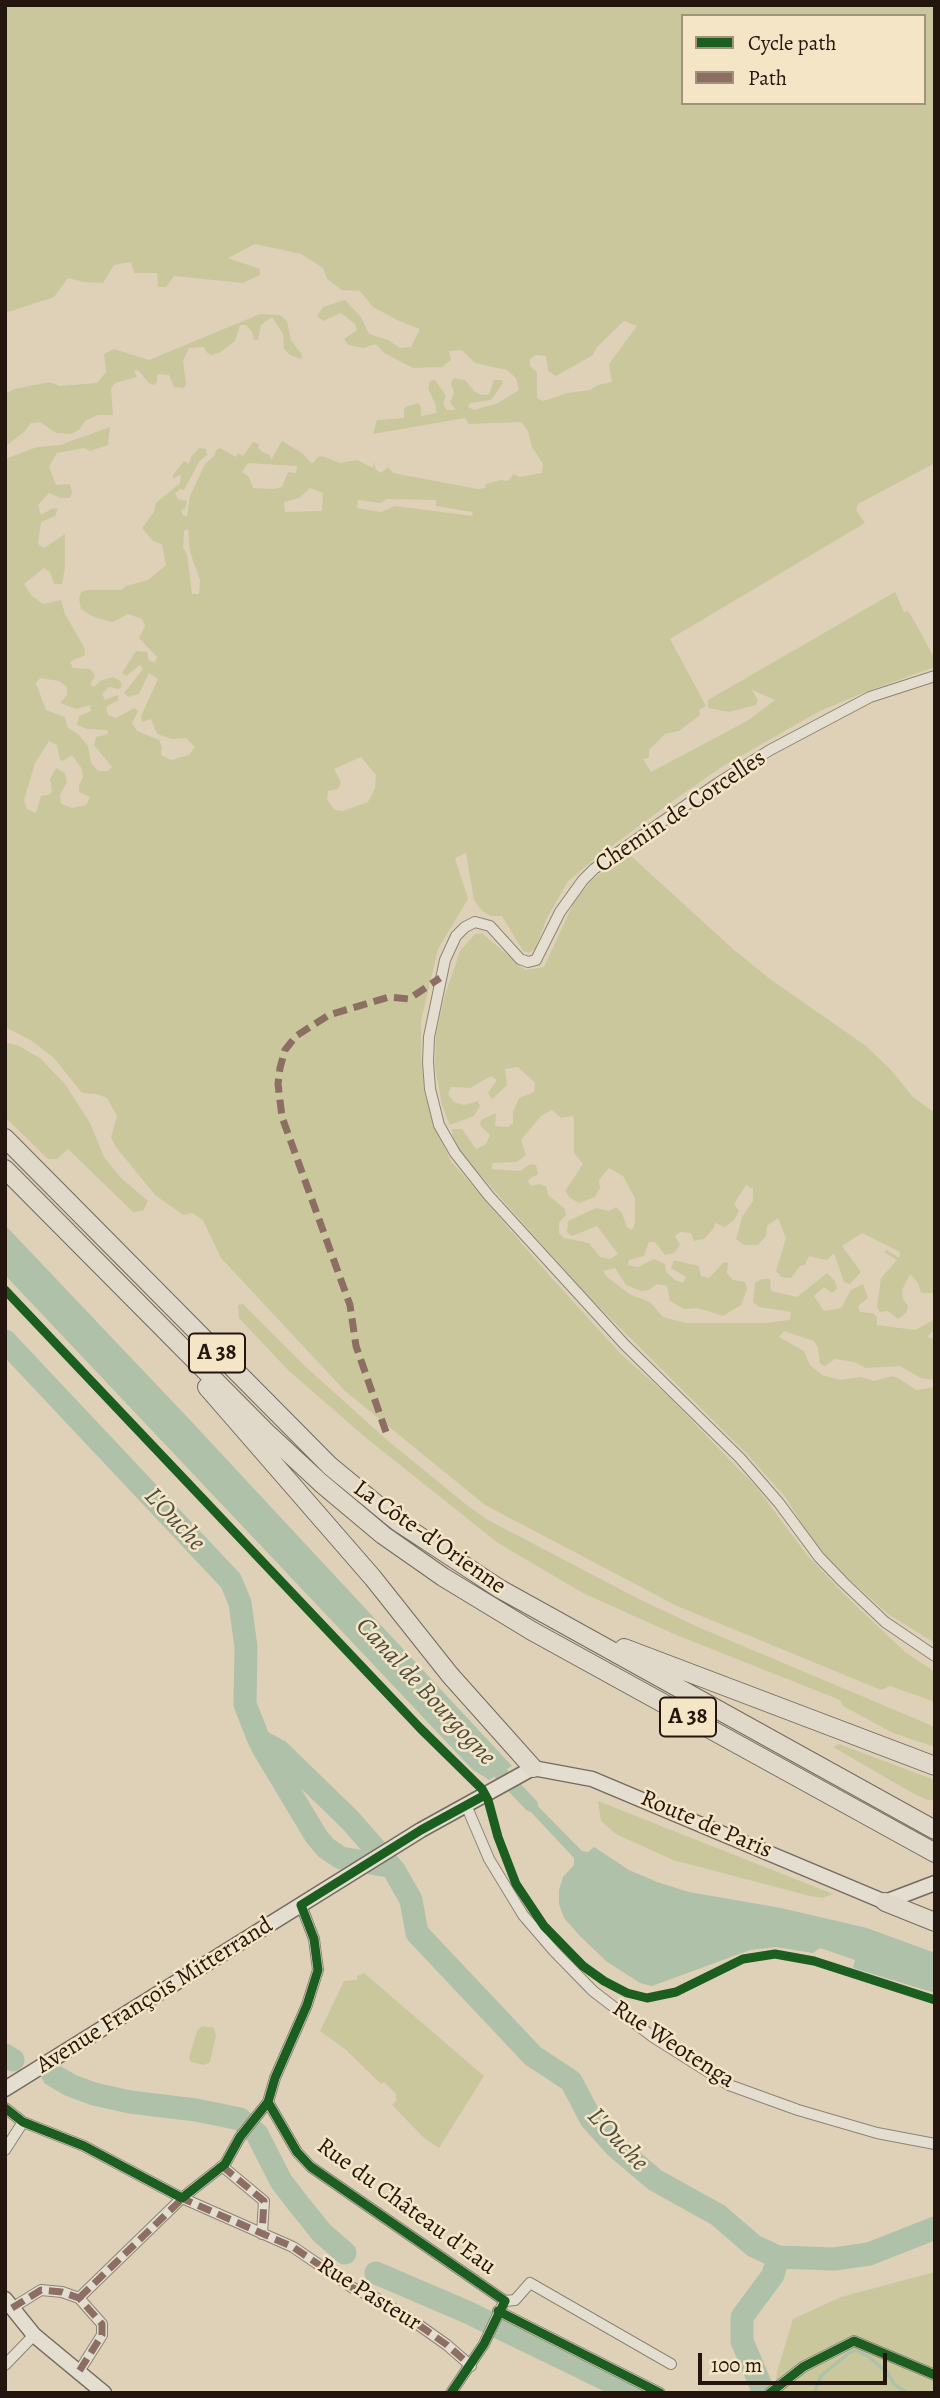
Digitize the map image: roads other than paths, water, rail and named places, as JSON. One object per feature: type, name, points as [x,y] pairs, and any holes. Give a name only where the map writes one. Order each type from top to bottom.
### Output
[{"type":"highway","name":"La Côte-d'Orienne","points":[[5,1138],[330,1466],[398,1522],[449,1557],[549,1617],[935,1830]]},
{"type":"highway","name":"La Côte-d'Orienne","points":[[5,1169],[266,1432],[383,1535],[443,1577],[532,1630],[935,1853]]},
{"type":"highway","points":[[130,1296],[255,1445],[373,1578],[527,1770]]},
{"type":"highway","points":[[549,1617],[679,1670],[935,1766]]},
{"type":"highway","points":[[886,1902],[935,1922]]},
{"type":"main road","name":"Avenue François Mitterrand","points":[[5,2089],[318,1894],[527,1770]]},
{"type":"main road","name":"Route de Paris","points":[[527,1770],[592,1779],[886,1902]]},
{"type":"main road","points":[[886,1902],[935,1883]]},
{"type":"main road","points":[[9,2303],[34,2335],[104,2393]]},
{"type":"street","name":"Chemin de Corcelles","points":[[935,676],[870,697],[770,750],[594,869],[561,912],[536,960],[528,962],[520,959],[490,926],[475,922],[465,927],[456,936],[445,960],[429,1037],[430,1089],[439,1125],[455,1153],[533,1246],[625,1345],[740,1458],[779,1503],[819,1557],[885,1622],[935,1656]]},
{"type":"street","name":"Rue Weotenga","points":[[466,1805],[489,1859],[523,1915],[593,1992],[653,2037],[729,2085],[798,2110],[877,2133],[935,2144]]},
{"type":"street","points":[[79,2298],[182,2198],[222,2166],[240,2137],[268,2102],[275,2078],[307,2005],[318,1970],[314,1939],[301,1905]]},
{"type":"street","name":"Rue du Château d'Eau","points":[[268,2102],[297,2152],[311,2167],[505,2301],[515,2300],[530,2283],[671,2364]]},
{"type":"street","name":"Rue Pasteur","points":[[5,2108],[23,2122],[84,2146],[182,2198],[293,2247],[353,2288],[376,2298],[416,2323],[471,2366]]},
{"type":"street","points":[[5,2150],[23,2122]]},
{"type":"street","points":[[222,2166],[264,2201],[262,2234]]},
{"type":"street","points":[[9,2303],[41,2290],[62,2292],[79,2298],[102,2324],[102,2335],[78,2372]]},
{"type":"street","points":[[451,2393],[484,2344],[505,2301]]},
{"type":"street","points":[[497,2313],[660,2393]]},
{"type":"street","points":[[5,2365],[34,2335]]},
{"type":"street","points":[[773,2390],[803,2367],[854,2341],[935,2375]]},
{"type":"water","points":[[5,1225],[512,1766],[489,1780],[472,1769],[5,1275]]},
{"type":"water","points":[[520,1788],[582,1851],[588,1852],[594,1847],[629,1870],[657,1882],[689,1892],[781,1908],[867,1928],[935,1953],[935,1993],[853,1968],[855,1960],[820,1948],[813,1953],[776,1947],[750,1950],[652,1986],[640,1983],[606,1961],[564,1918],[559,1904],[559,1890],[563,1877],[574,1865],[574,1858],[515,1795]]},
{"type":"waterway","name":"L'Ouche","points":[[5,1341],[231,1581],[240,1603],[246,1647],[245,1704],[259,1740],[279,1751],[350,1820],[394,1870],[411,1900],[417,1933],[533,2056],[571,2081],[591,2119],[616,2147],[655,2180],[718,2215],[754,2246],[778,2257],[834,2259],[869,2254],[935,2228]]},
{"type":"waterway","name":"L'Ouche","points":[[262,1746],[326,1848],[341,1858],[388,1866]]},
{"type":"waterway","name":"Canal de Bourgogne","points":[[487,1759],[531,1805]]},
{"type":"waterway","points":[[5,2055],[13,2060]]},
{"type":"waterway","points":[[53,2075],[94,2094],[240,2119],[257,2134],[281,2181],[297,2202],[322,2233],[345,2253]]},
{"type":"waterway","points":[[764,2393],[742,2341],[742,2317],[773,2275],[778,2257]]},
{"type":"waterway","points":[[376,2273],[467,2312],[634,2393]]},
{"type":"waterway","points":[[814,2393],[821,2376],[856,2350],[887,2372],[894,2384],[907,2393]]}]
